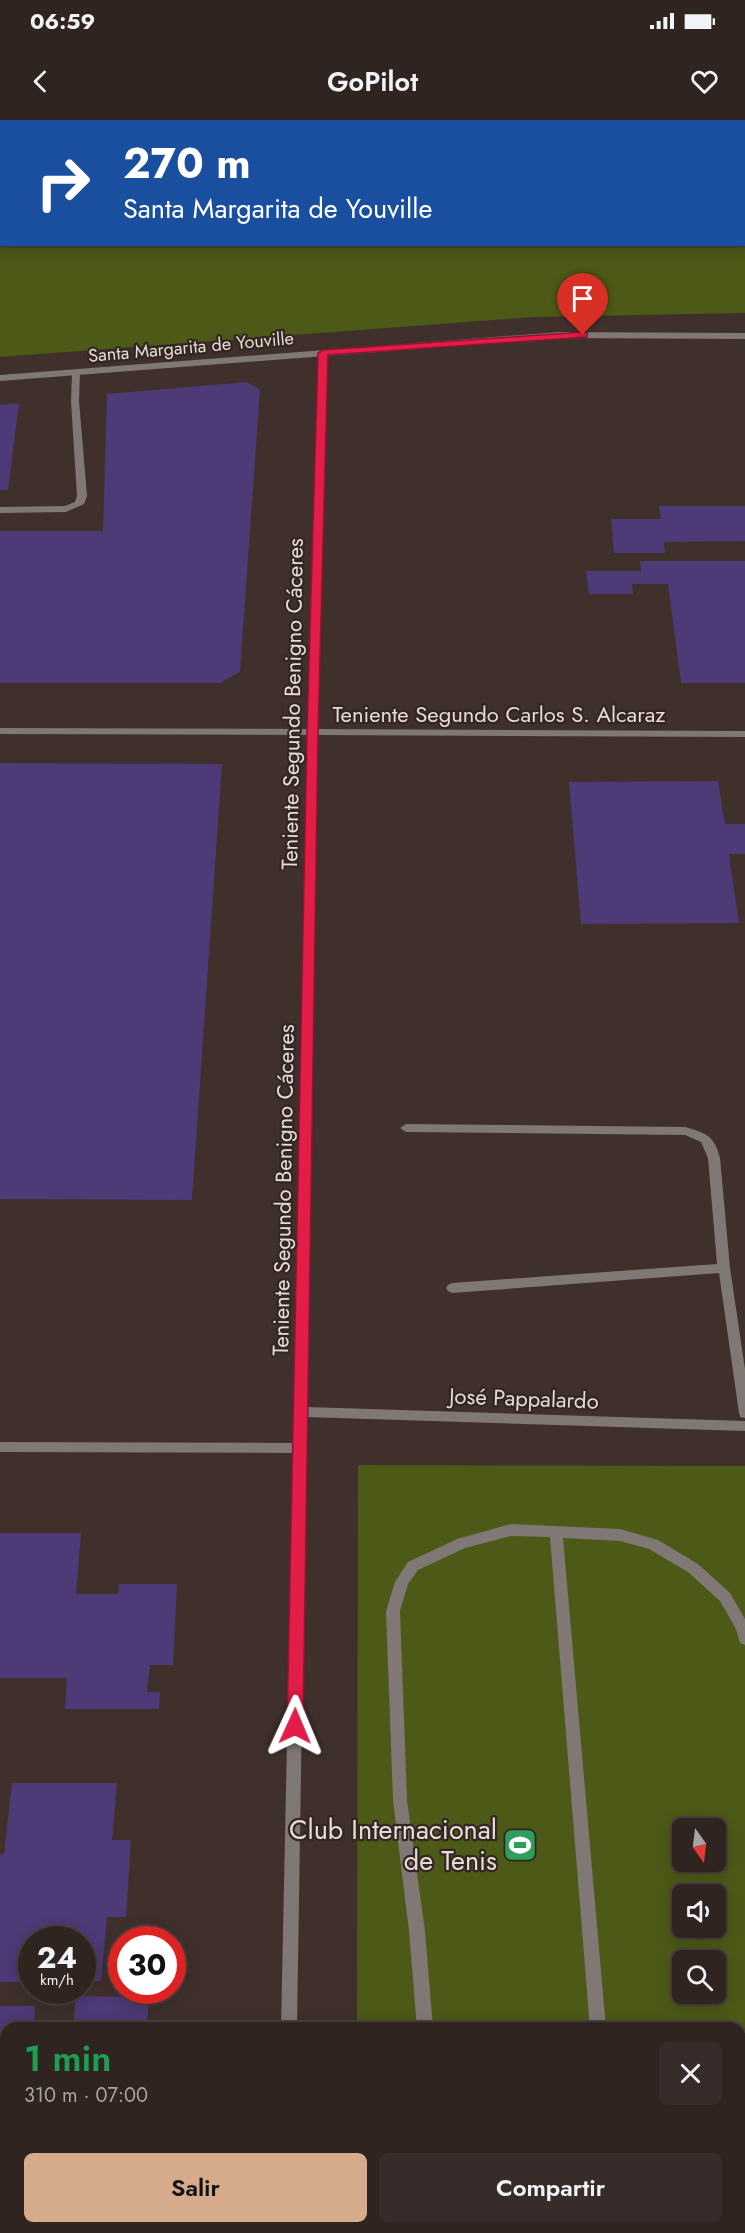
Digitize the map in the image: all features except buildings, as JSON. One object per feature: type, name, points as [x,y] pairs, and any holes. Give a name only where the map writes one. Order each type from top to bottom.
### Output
[{"type":"street","name":"Santa Margarita de Youville","points":[[0,378],[560,335],[745,336]]},
{"type":"street","name":"Teniente Segundo Benigno Cáceres","points":[[289,2022],[302,1412],[312,733],[323,353]]},
{"type":"street","points":[[0,510],[66,509],[79,504],[82,496],[75,401],[76,373]]},
{"type":"street","name":"Teniente Segundo Carlos S. Alcaraz","points":[[0,731],[745,734]]},
{"type":"street","points":[[406,1128],[685,1131],[703,1136],[711,1143],[714,1158],[724,1268],[745,1413]]},
{"type":"street","points":[[452,1288],[724,1268]]},
{"type":"street","name":"José Pappalardo","points":[[302,1412],[745,1426]]},
{"type":"street","points":[[0,1447],[301,1448]]},
{"type":"street","points":[[425,2022],[417,1931],[400,1800],[393,1611],[402,1582],[413,1566],[462,1543],[511,1530],[620,1535],[653,1544],[693,1568],[725,1597],[743,1628],[745,1639]]},
{"type":"street","points":[[556,1532],[597,2022]]},
{"type":"green space","points":[[0,246],[745,246],[745,313],[535,317],[0,357]]},
{"type":"green space","name":"Club Internacional de Tenis","points":[[358,1465],[745,1466],[745,2022],[357,2022]]},
{"type":"place","name":"Club Internacional de Tenis","points":[[520,1845]]},
{"type":"route","points":[[295,1726],[312,733],[323,353],[583,335]]}]
